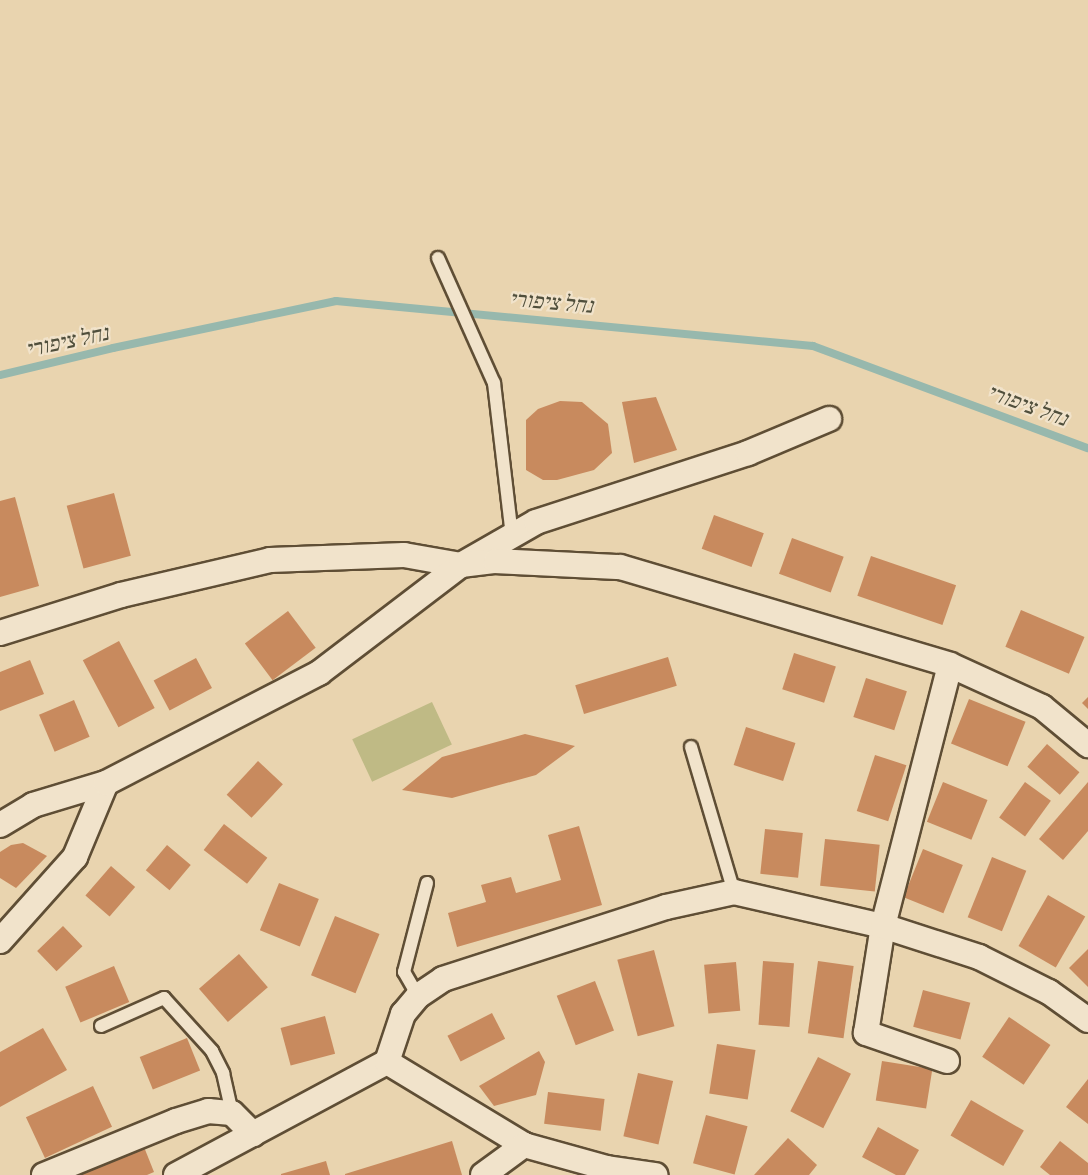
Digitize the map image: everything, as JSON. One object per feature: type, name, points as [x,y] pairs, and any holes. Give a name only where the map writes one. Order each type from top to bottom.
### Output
[{"type":"street","points":[[0,825],[33,805],[106,783],[319,674],[461,565],[536,522],[748,453],[829,419]]},
{"type":"street","points":[[0,633],[121,595],[270,560],[404,555],[461,565],[496,561],[620,567],[950,665],[1042,707],[1088,745]]},
{"type":"street","points":[[947,1061],[866,1033],[883,926],[950,665]]},
{"type":"street","points":[[0,941],[75,857],[106,783]]},
{"type":"street","points":[[176,1175],[387,1062],[403,1014],[418,996],[442,980],[666,907],[734,892],[883,926],[978,957],[1049,992],[1088,1020]]},
{"type":"street","points":[[387,1062],[524,1145],[607,1168],[655,1175]]},
{"type":"street","points":[[44,1175],[176,1121],[208,1111],[232,1113],[253,1134]]},
{"type":"street","points":[[483,1175],[524,1145]]},
{"type":"lane","points":[[438,258],[494,382],[512,536]]},
{"type":"lane","points":[[691,747],[734,892]]},
{"type":"lane","points":[[418,996],[405,972],[427,883]]},
{"type":"lane","points":[[101,1026],[164,998],[212,1051],[223,1073],[232,1113]]},
{"type":"shaded area","points":[[432,702],[452,745],[372,782],[352,739]]},
{"type":"building","points":[[656,397],[677,450],[634,463],[622,402]]},
{"type":"building","points":[[560,401],[582,402],[608,424],[612,453],[594,470],[557,480],[543,480],[526,470],[526,420],[538,409]]},
{"type":"building","points":[[114,493],[131,556],[83,568],[67,506]]},
{"type":"building","points":[[15,497],[39,586],[0,597],[0,501]]},
{"type":"building","points":[[714,515],[764,533],[751,567],[702,549]]},
{"type":"building","points":[[792,538],[844,557],[831,593],[779,574]]},
{"type":"building","points":[[871,556],[956,585],[942,625],[857,596]]},
{"type":"building","points":[[1021,610],[1085,637],[1069,674],[1005,647]]},
{"type":"building","points":[[288,611],[316,648],[273,680],[245,643]]},
{"type":"building","points":[[119,641],[155,708],[118,727],[83,660]]},
{"type":"building","points":[[794,653],[836,667],[824,703],[782,689]]},
{"type":"building","points":[[668,657],[677,686],[584,714],[575,685]]},
{"type":"building","points":[[196,658],[212,688],[170,711],[154,681]]},
{"type":"building","points":[[30,660],[44,694],[0,711],[0,672]]},
{"type":"building","points":[[866,678],[907,691],[894,730],[853,717]]},
{"type":"building","points":[[1088,697],[1088,709],[1082,703]]},
{"type":"building","points":[[969,699],[1026,722],[1008,766],[951,744]]},
{"type":"building","points":[[74,700],[90,737],[55,752],[39,715]]},
{"type":"building","points":[[746,727],[795,743],[783,781],[734,765]]},
{"type":"building","points":[[525,734],[575,746],[536,775],[452,798],[402,790],[442,757]]},
{"type":"building","points":[[1047,744],[1079,772],[1060,795],[1027,767]]},
{"type":"building","points":[[875,755],[906,765],[888,821],[857,811]]},
{"type":"building","points":[[258,761],[283,784],[251,818],[227,795]]},
{"type":"building","points":[[943,782],[988,800],[971,840],[927,822]]},
{"type":"building","points":[[1025,782],[1051,801],[1025,836],[999,818]]},
{"type":"building","points":[[1088,782],[1088,831],[1063,860],[1039,839]]},
{"type":"building","points":[[224,824],[267,858],[247,884],[204,850]]},
{"type":"building","points":[[579,826],[602,905],[457,947],[448,913],[486,902],[481,885],[511,877],[516,893],[561,880],[548,835]]},
{"type":"building","points":[[765,829],[803,833],[798,878],[760,874]]},
{"type":"building","points":[[825,839],[880,845],[875,891],[820,886]]},
{"type":"building","points":[[23,843],[47,856],[16,888],[0,878],[0,852],[11,845]]},
{"type":"building","points":[[167,845],[191,865],[170,890],[146,870]]},
{"type":"building","points":[[923,849],[963,865],[943,913],[904,897]]},
{"type":"building","points":[[992,857],[1026,871],[1002,931],[968,917]]},
{"type":"building","points":[[111,866],[135,887],[110,916],[85,895]]},
{"type":"building","points":[[279,883],[319,899],[300,946],[260,930]]},
{"type":"building","points":[[1048,895],[1085,916],[1056,968],[1018,946]]},
{"type":"building","points":[[335,916],[380,934],[356,993],[311,975]]},
{"type":"building","points":[[63,926],[82,946],[57,971],[37,951]]},
{"type":"building","points":[[1088,949],[1088,987],[1069,968]]},
{"type":"building","points":[[654,950],[674,1026],[638,1036],[617,960]]},
{"type":"building","points":[[239,954],[268,987],[228,1022],[199,989]]},
{"type":"building","points":[[763,961],[794,963],[789,1027],[759,1025]]},
{"type":"building","points":[[818,961],[854,966],[843,1038],[808,1033]]},
{"type":"building","points":[[736,962],[740,1011],[708,1014],[704,965]]},
{"type":"building","points":[[114,966],[129,1002],[80,1023],[65,987]]},
{"type":"building","points":[[595,981],[614,1030],[576,1045],[557,996]]},
{"type":"building","points":[[923,990],[970,1003],[960,1039],[913,1027]]},
{"type":"building","points":[[492,1013],[505,1039],[461,1062],[447,1036]]},
{"type":"building","points":[[325,1016],[335,1054],[291,1066],[281,1028]]},
{"type":"building","points":[[1009,1017],[1050,1045],[1024,1085],[982,1057]]},
{"type":"building","points":[[43,1028],[67,1070],[0,1107],[0,1052]]},
{"type":"building","points":[[187,1038],[200,1070],[153,1090],[140,1057]]},
{"type":"building","points":[[717,1044],[756,1050],[748,1099],[709,1093]]},
{"type":"building","points":[[539,1051],[545,1062],[536,1095],[494,1106],[479,1086]]},
{"type":"building","points":[[818,1057],[851,1074],[823,1128],[790,1111]]},
{"type":"building","points":[[882,1061],[932,1069],[926,1108],[876,1101]]},
{"type":"building","points":[[638,1073],[673,1081],[658,1144],[623,1136]]},
{"type":"building","points":[[1088,1079],[1088,1124],[1066,1107]]},
{"type":"building","points":[[93,1086],[112,1127],[45,1158],[26,1117]]},
{"type":"building","points":[[548,1092],[605,1099],[601,1131],[544,1124]]},
{"type":"building","points":[[971,1100],[1024,1130],[1003,1166],[950,1136]]},
{"type":"building","points":[[706,1115],[748,1126],[735,1174],[693,1163]]},
{"type":"building","points":[[878,1127],[919,1150],[905,1175],[896,1175],[862,1157]]},
{"type":"building","points":[[788,1138],[817,1165],[809,1175],[754,1175]]},
{"type":"building","points":[[452,1141],[462,1175],[345,1175],[345,1174]]},
{"type":"building","points":[[1060,1141],[1088,1163],[1088,1175],[1050,1175],[1040,1167]]},
{"type":"building","points":[[144,1147],[154,1172],[147,1175],[81,1175]]},
{"type":"building","points":[[326,1161],[330,1175],[281,1175],[281,1174]]},
{"type":"waterway","name":"נחל ציפורי","points":[[0,375],[113,348],[336,301],[813,346],[1088,448]]}]
